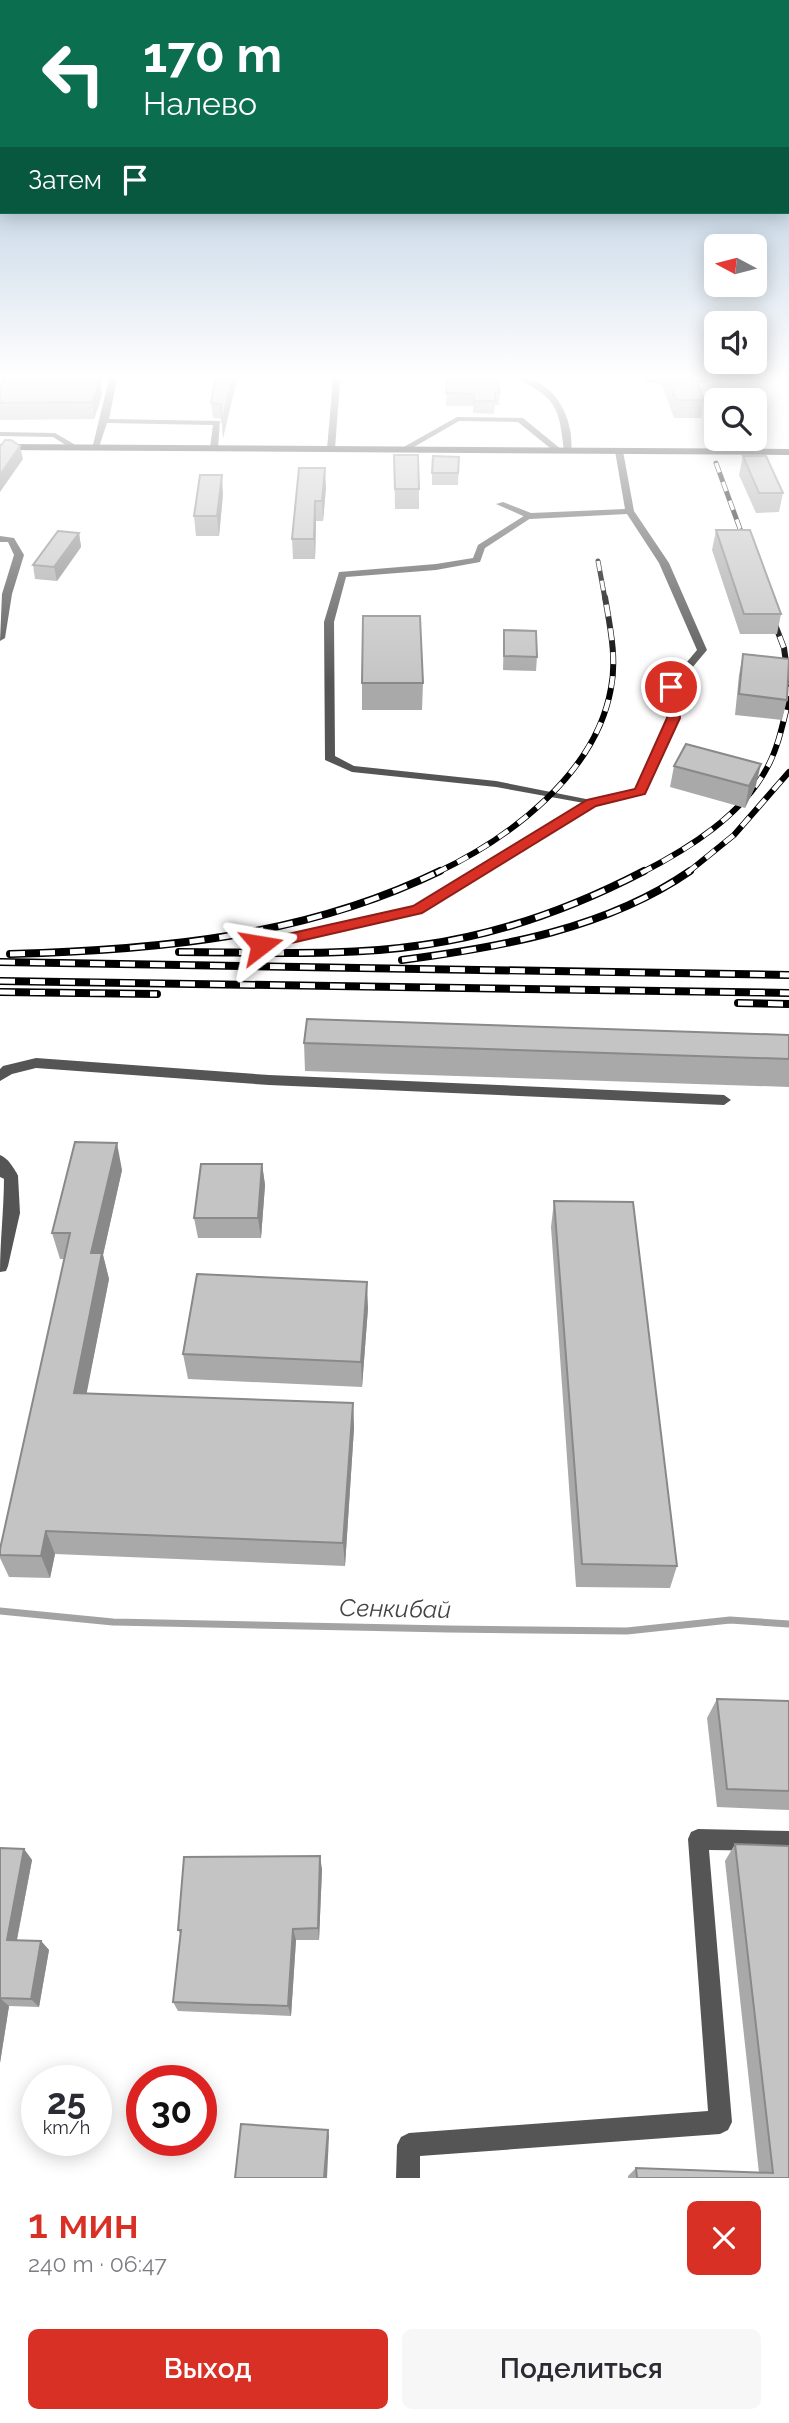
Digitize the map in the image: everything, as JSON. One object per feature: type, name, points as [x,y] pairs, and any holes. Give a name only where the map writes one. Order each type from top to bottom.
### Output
[{"type":"street","points":[[261,945],[417,910],[591,803],[640,792],[674,718],[671,687],[702,650],[664,562],[629,511],[624,481]]},
{"type":"street","points":[[500,504],[530,516],[629,511]]},
{"type":"street","points":[[530,516],[481,547],[477,560],[436,567],[342,574],[329,622],[329,758],[352,769],[496,784],[591,803]]},
{"type":"street","points":[[0,539],[10,540],[19,555],[7,594],[0,638]]},
{"type":"street","points":[[0,1076],[8,1070],[36,1063],[269,1080],[724,1100]]},
{"type":"street","points":[[0,1161],[5,1173],[12,1213],[0,1266]]},
{"type":"street","points":[[408,2178],[409,2145],[720,2122],[698,1839],[789,1841]]},
{"type":"building","points":[[199,481],[221,481],[217,516],[194,516]]},
{"type":"building","points":[[298,481],[324,481],[322,501],[315,501],[314,539],[292,539]]},
{"type":"building","points":[[395,481],[419,481],[419,489],[395,489]]},
{"type":"building","points":[[754,481],[777,481],[783,493],[759,493]]},
{"type":"building","points":[[716,530],[750,530],[781,614],[744,614]]},
{"type":"building","points":[[58,531],[79,533],[54,567],[33,565]]},
{"type":"building","points":[[363,616],[420,616],[423,683],[362,683]]},
{"type":"building","points":[[504,630],[536,631],[537,657],[504,656]]},
{"type":"building","points":[[743,654],[789,659],[787,700],[739,694]]},
{"type":"building","points":[[686,744],[761,764],[749,786],[674,766]]},
{"type":"building","points":[[307,1019],[789,1035],[789,1059],[304,1043]]},
{"type":"building","points":[[75,1142],[117,1143],[91,1253],[102,1253],[74,1393],[353,1403],[343,1543],[46,1531],[41,1556],[0,1555],[70,1233],[52,1233]]},
{"type":"building","points":[[201,1164],[262,1164],[258,1218],[194,1218]]},
{"type":"building","points":[[554,1201],[633,1202],[677,1566],[582,1564]]},
{"type":"building","points":[[197,1274],[367,1282],[361,1362],[183,1354]]},
{"type":"building","points":[[717,1699],[789,1701],[789,1791],[727,1789]]},
{"type":"building","points":[[735,1844],[789,1846],[789,2178],[637,2178],[636,2168],[773,2173]]},
{"type":"building","points":[[0,1848],[24,1849],[7,1940],[41,1941],[31,1999],[0,1998]]},
{"type":"building","points":[[320,1856],[318,1928],[293,1929],[288,2006],[173,2002],[181,1930],[178,1930],[184,1857]]},
{"type":"building","points":[[241,2124],[328,2130],[324,2178],[235,2178]]},
{"type":"waterway","name":"Сенкибай","points":[[0,1611],[113,1622],[448,1629],[627,1631],[730,1620],[789,1624]]},
{"type":"railway","points":[[722,481],[747,548]]},
{"type":"railway","points":[[598,561],[605,599]]},
{"type":"railway","points":[[440,871],[464,859],[520,822],[546,800],[569,775],[588,748],[602,719],[613,677],[612,642],[605,597]]},
{"type":"railway","points":[[771,614],[784,648],[789,684]]},
{"type":"railway","points":[[641,873],[695,842],[744,800],[772,758],[789,699]]},
{"type":"railway","points":[[688,872],[734,835],[789,772]]},
{"type":"railway","points":[[10,954],[120,949],[230,936],[336,911],[389,893],[440,871]]},
{"type":"railway","points":[[436,873],[440,871]]},
{"type":"railway","points":[[179,952],[363,951],[452,940],[537,917],[644,871]]},
{"type":"railway","points":[[402,960],[477,949],[588,921],[658,891],[688,872]]},
{"type":"railway","points":[[0,962],[789,975]]},
{"type":"railway","points":[[0,981],[789,993]]},
{"type":"railway","points":[[0,992],[157,994]]},
{"type":"railway","points":[[738,1003],[789,1004]]},
{"type":"route","points":[[261,945],[417,910],[591,803],[640,792],[674,718],[671,687]]}]
